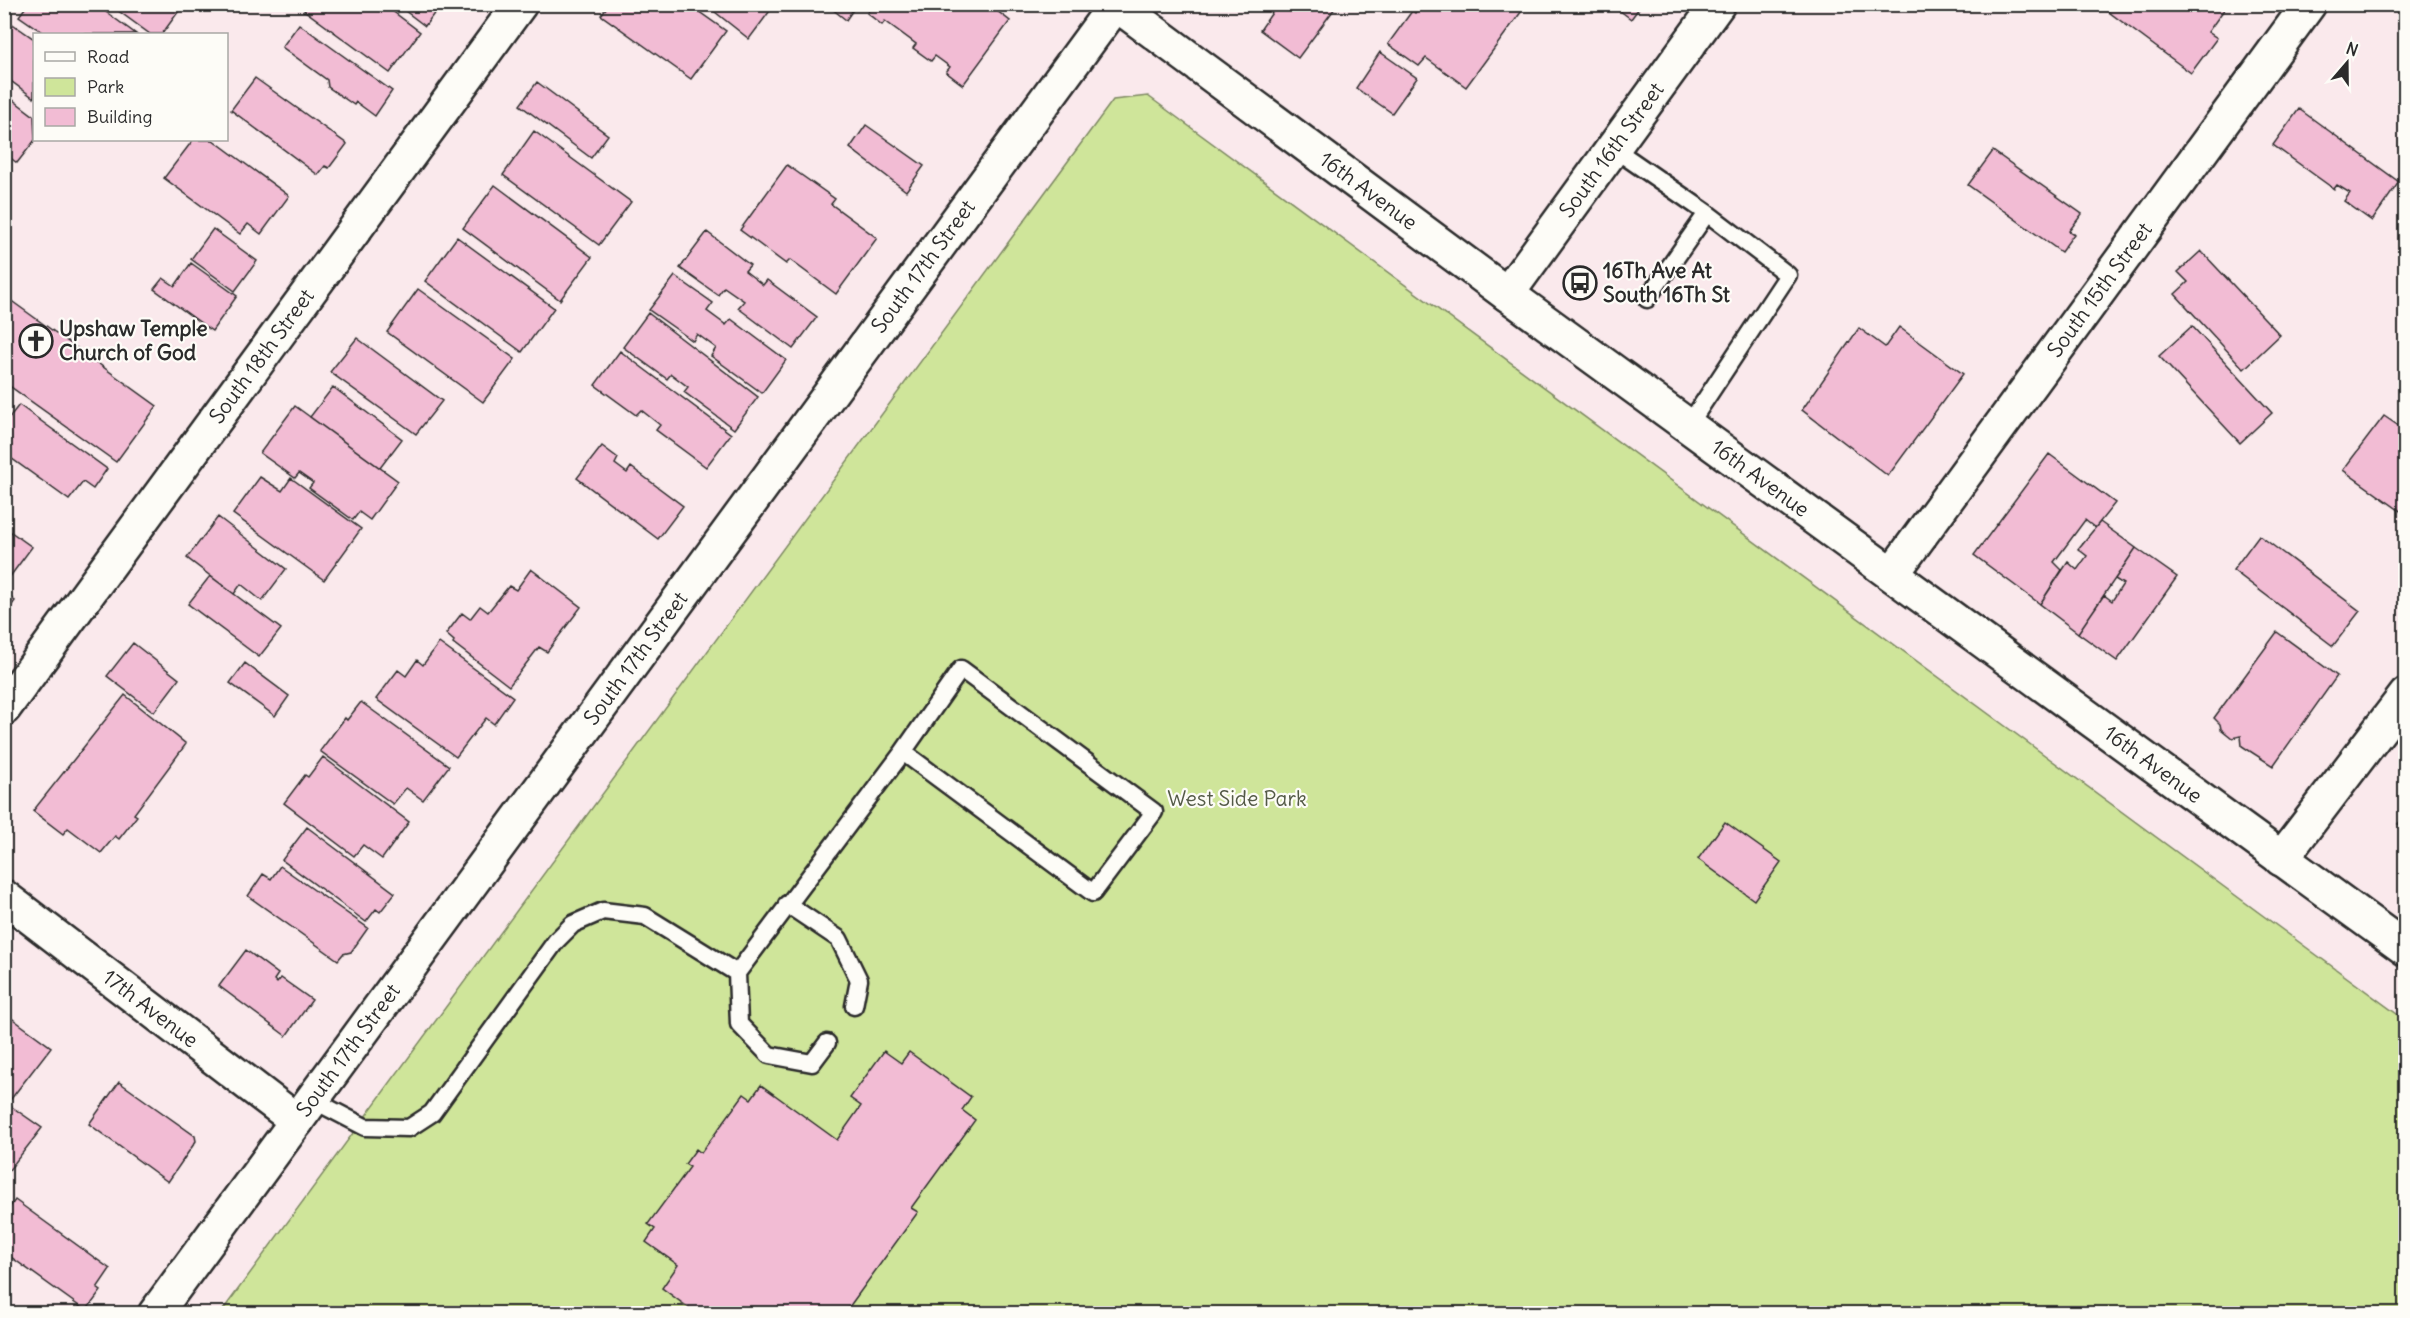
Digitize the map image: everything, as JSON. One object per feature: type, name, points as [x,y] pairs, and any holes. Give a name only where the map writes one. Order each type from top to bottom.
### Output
[{"type":"street","name":"South 18th Street","points":[[4,708],[520,4]]},
{"type":"street","name":"South 16th Street","points":[[1507,294],[1718,4]]},
{"type":"street","name":"South 15th Street","points":[[1892,574],[2309,4]]},
{"type":"street","name":"16th Avenue","points":[[1116,5],[1507,294],[2406,949]]},
{"type":"street","name":"South 17th Street","points":[[155,1314],[1116,5]]},
{"type":"street","points":[[2282,859],[2406,695]]},
{"type":"street","name":"17th Avenue","points":[[4,897],[305,1110]]},
{"type":"lane","points":[[1613,148],[1707,213],[1788,274],[1688,426]]},
{"type":"lane","points":[[1647,299],[1707,213]]},
{"type":"lane","points":[[827,1043],[812,1063],[769,1055],[739,1024],[737,973],[903,752],[961,669],[1154,812],[1093,893],[903,752]]},
{"type":"lane","points":[[787,904],[839,939],[859,980],[854,1006]]},
{"type":"lane","points":[[305,1110],[365,1127],[409,1128],[425,1118],[432,1113],[556,941],[573,924],[603,911],[645,916],[737,973]]},
{"type":"green space","name":"West Side Park","points":[[1148,96],[2405,1020],[2405,1313],[220,1314],[1113,100]]},
{"type":"building","points":[[28,4],[95,4],[135,33],[44,33],[19,16]]},
{"type":"building","points":[[109,4],[184,4],[163,33],[149,33]]},
{"type":"building","points":[[308,4],[383,4],[420,32],[390,73],[304,10]]},
{"type":"building","points":[[396,4],[441,4],[425,26]]},
{"type":"building","points":[[609,4],[688,4],[726,31],[691,79],[601,15]]},
{"type":"building","points":[[705,4],[775,4],[749,39]]},
{"type":"building","points":[[826,4],[857,4],[846,20]]},
{"type":"building","points":[[873,4],[988,4],[1010,21],[963,85],[946,72],[950,67],[935,56],[931,61],[913,48],[916,44],[885,21],[882,25],[867,13]]},
{"type":"building","points":[[1278,4],[1338,4],[1298,58],[1260,30]]},
{"type":"building","points":[[1421,4],[1445,4],[1454,11],[1458,4],[1527,4],[1466,87],[1426,58],[1419,66],[1388,44],[1412,11],[1415,13]]},
{"type":"building","points":[[1611,4],[1642,4],[1631,19]]},
{"type":"building","points":[[2098,4],[2228,4],[2208,32],[2217,38],[2191,73]]},
{"type":"building","points":[[4,18],[33,38],[33,97],[4,76]]},
{"type":"building","points":[[299,24],[392,91],[375,116],[356,102],[354,105],[328,87],[327,80],[282,47]]},
{"type":"building","points":[[1380,52],[1417,78],[1392,113],[1356,88]]},
{"type":"building","points":[[255,78],[347,144],[329,168],[325,166],[318,175],[231,110]]},
{"type":"building","points":[[537,82],[608,135],[591,158],[520,105]]},
{"type":"building","points":[[4,93],[33,115],[34,141],[17,163],[4,153]]},
{"type":"building","points":[[2299,109],[2399,182],[2372,221],[2344,201],[2350,193],[2337,185],[2334,189],[2273,145]]},
{"type":"building","points":[[866,125],[924,166],[906,191],[850,148]]},
{"type":"building","points":[[534,131],[631,202],[599,245],[503,175]]},
{"type":"building","points":[[192,141],[214,141],[289,196],[261,234],[248,224],[240,234],[164,178]]},
{"type":"building","points":[[1993,151],[2082,214],[2069,231],[2074,234],[2061,252],[1968,185]]},
{"type":"building","points":[[787,165],[835,199],[831,204],[877,238],[836,294],[790,260],[786,264],[740,230]]},
{"type":"building","points":[[495,185],[592,257],[560,300],[463,228]]},
{"type":"building","points":[[213,229],[257,261],[235,291],[191,259]]},
{"type":"building","points":[[707,232],[750,265],[745,271],[763,285],[767,280],[817,317],[793,349],[738,308],[744,301],[724,287],[718,295],[680,268]]},
{"type":"building","points":[[457,237],[554,308],[522,352],[425,281]]},
{"type":"building","points":[[2201,251],[2280,335],[2244,369],[2175,294],[2188,282],[2178,272]]},
{"type":"building","points":[[191,263],[237,296],[212,331],[154,289],[163,278],[175,286]]},
{"type":"building","points":[[675,276],[713,303],[707,311],[726,325],[731,319],[786,360],[762,393],[711,356],[716,348],[697,334],[693,341],[649,310]]},
{"type":"building","points":[[418,289],[515,359],[483,402],[387,332]]},
{"type":"building","name":"Upshaw Temple Church of God","points":[[6,297],[157,406],[116,462],[4,382]]},
{"type":"building","points":[[648,313],[758,397],[734,429],[684,392],[688,387],[671,374],[667,379],[623,347]]},
{"type":"building","points":[[2192,326],[2272,413],[2240,443],[2159,356]]},
{"type":"building","points":[[1899,327],[1963,374],[1888,476],[1802,410],[1859,328],[1885,347]]},
{"type":"building","points":[[357,338],[442,401],[416,434],[330,372]]},
{"type":"building","points":[[620,351],[731,434],[706,467],[656,430],[660,425],[641,410],[636,415],[595,385]]},
{"type":"building","points":[[333,387],[402,439],[380,468],[310,417]]},
{"type":"building","points":[[19,405],[107,469],[93,489],[83,482],[69,500],[4,453],[4,424]]},
{"type":"building","points":[[295,406],[398,481],[370,520],[359,512],[353,520],[309,488],[313,483],[299,473],[295,478],[260,453]]},
{"type":"building","points":[[2384,416],[2406,431],[2406,515],[2343,470]]},
{"type":"building","points":[[602,446],[618,458],[615,464],[627,473],[631,467],[683,506],[658,539],[577,478]]},
{"type":"building","points":[[2049,454],[2115,503],[2095,528],[2085,520],[2054,562],[2062,570],[2040,604],[1974,555]]},
{"type":"building","points":[[260,477],[282,491],[291,478],[361,529],[324,580],[233,514]]},
{"type":"building","points":[[218,517],[286,569],[262,601],[241,584],[234,594],[187,558]]},
{"type":"building","points":[[2100,522],[2136,548],[2078,633],[2040,604],[2068,562],[2077,570],[2087,556],[2078,549]]},
{"type":"building","points":[[4,527],[32,547],[6,582],[4,581]]},
{"type":"building","points":[[2259,535],[2360,611],[2333,646],[2233,570]]},
{"type":"building","points":[[2136,548],[2177,577],[2117,661],[2078,633],[2104,595],[2112,601],[2123,584],[2115,579]]},
{"type":"building","points":[[531,569],[581,607],[547,652],[539,647],[509,686],[453,643],[454,641],[446,634],[462,613],[470,619],[480,606],[488,612],[509,586],[516,590]]},
{"type":"building","points":[[210,576],[281,629],[259,657],[188,604]]},
{"type":"building","points":[[4,593],[15,601],[4,616]]},
{"type":"building","points":[[2277,632],[2337,676],[2273,766],[2242,746],[2241,736],[2232,738],[2221,729],[2220,724],[2214,718]]},
{"type":"building","points":[[133,643],[179,679],[154,712],[107,676]]},
{"type":"building","points":[[439,643],[513,697],[494,724],[486,718],[456,757],[376,699],[398,670],[406,676],[417,660],[423,665]]},
{"type":"building","points":[[245,663],[289,696],[275,716],[230,683]]},
{"type":"building","points":[[125,695],[186,744],[134,814],[137,816],[119,839],[115,836],[101,853],[68,828],[63,834],[33,811]]},
{"type":"building","points":[[361,702],[449,766],[423,800],[406,788],[393,804],[320,751],[345,718],[347,720]]},
{"type":"building","points":[[323,757],[409,822],[382,859],[363,845],[354,856],[284,803],[305,775],[308,777]]},
{"type":"building","points":[[2406,815],[2406,830],[2398,824]]},
{"type":"building","points":[[1725,822],[1781,862],[1754,900],[1698,859]]},
{"type":"building","points":[[307,827],[395,893],[380,912],[376,909],[366,922],[282,860]]},
{"type":"building","points":[[280,866],[368,928],[351,952],[343,954],[338,960],[248,896],[263,874],[271,879]]},
{"type":"building","points":[[246,950],[278,974],[274,980],[277,983],[281,978],[312,1000],[286,1036],[219,986]]},
{"type":"building","points":[[6,1014],[51,1047],[4,1108],[4,1017]]},
{"type":"building","points":[[884,1051],[901,1063],[909,1052],[971,1097],[962,1110],[975,1120],[911,1208],[918,1212],[844,1314],[697,1314],[662,1288],[678,1265],[646,1242],[655,1229],[648,1224],[690,1167],[685,1164],[696,1149],[701,1153],[744,1094],[751,1099],[761,1085],[837,1140],[861,1106],[850,1098]]},
{"type":"building","points":[[119,1082],[195,1136],[196,1141],[168,1182],[89,1124]]},
{"type":"building","points":[[12,1107],[42,1128],[6,1174],[4,1118]]},
{"type":"building","points":[[15,1200],[110,1269],[97,1288],[101,1291],[86,1311],[4,1252],[4,1215]]},
{"type":"place","name":"16Th Ave At South 16Th St","points":[[1580,283]]},
{"type":"place","name":"Upshaw Temple Church of God","points":[[36,341]]}]
